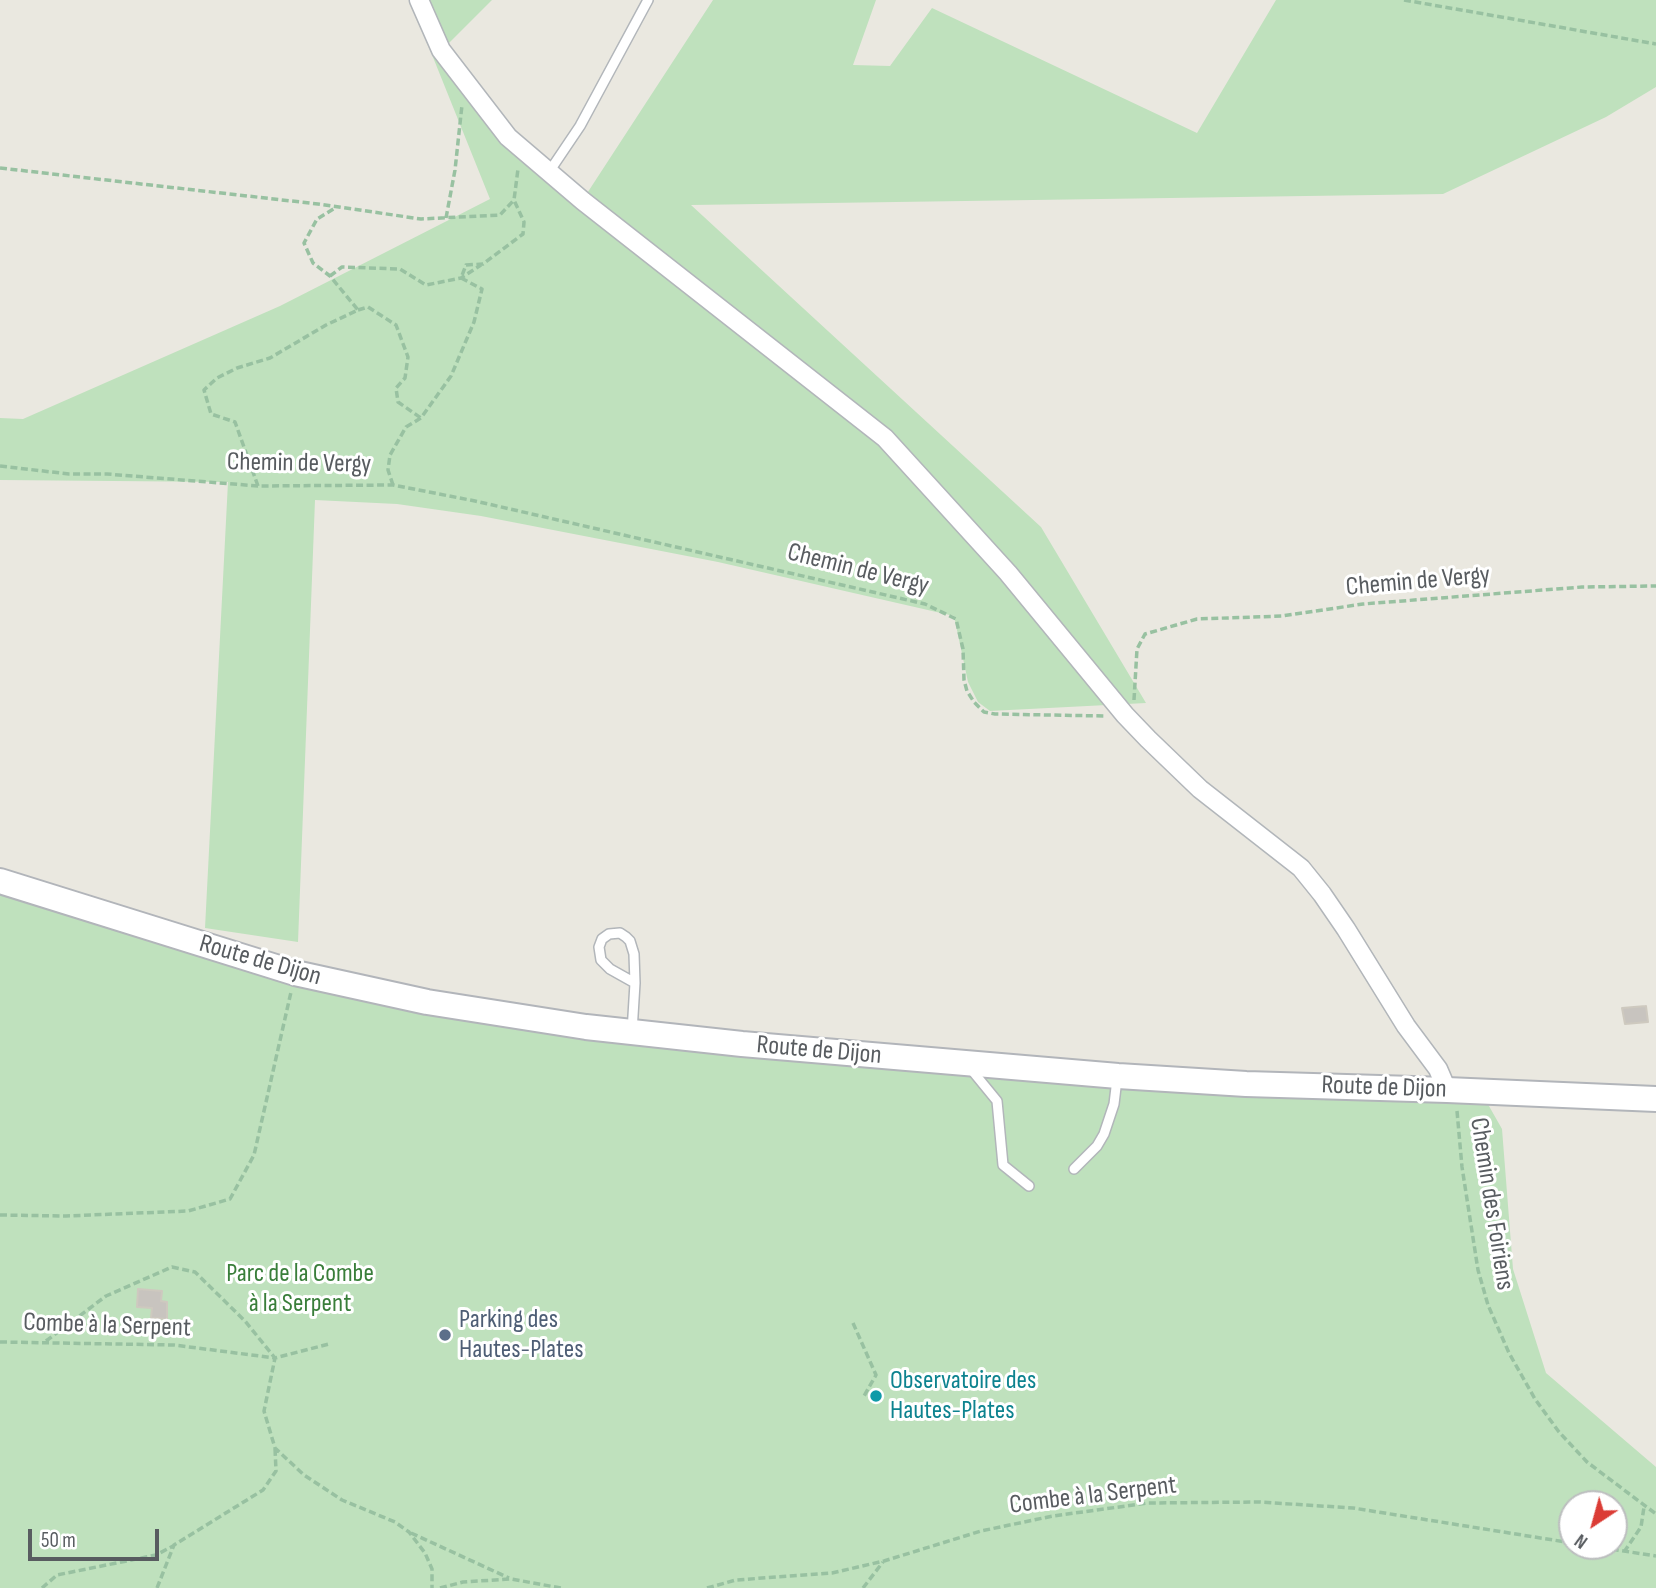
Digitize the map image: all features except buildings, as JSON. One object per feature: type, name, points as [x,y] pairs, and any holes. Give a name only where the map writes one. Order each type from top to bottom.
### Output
[{"type":"main road","name":"Route de Dijon","points":[[0,881],[295,973],[427,1002],[632,1033],[1118,1076],[1247,1084],[1656,1099]]},
{"type":"street","points":[[419,0],[441,50],[508,137],[583,201],[886,438],[1008,573],[1125,715],[1186,777],[1288,856],[1312,881],[1346,929],[1399,1015],[1438,1069],[1447,1090]]},
{"type":"lane","points":[[549,172],[580,126],[648,0]]},
{"type":"lane","points":[[632,1033],[635,983],[631,941],[620,933],[609,934],[600,942],[599,955],[610,969],[635,983]]},
{"type":"lane","points":[[967,1064],[997,1101],[1003,1165],[1029,1186]]},
{"type":"lane","points":[[1074,1169],[1097,1146],[1104,1134],[1114,1104],[1118,1076]]},
{"type":"path","points":[[1404,0],[1656,44]]},
{"type":"path","points":[[446,218],[462,106],[458,95]]},
{"type":"path","points":[[330,276],[342,267],[400,269],[426,285],[461,278],[483,264],[523,234],[524,222],[514,200],[521,148]]},
{"type":"path","points":[[0,168],[421,219],[500,215],[514,200]]},
{"type":"path","points":[[337,207],[317,219],[304,243],[313,263],[330,276],[358,310]]},
{"type":"path","points":[[461,278],[467,265],[483,264]]},
{"type":"path","points":[[393,485],[388,470],[390,455],[407,427],[421,418],[451,376],[474,323],[482,289],[461,278]]},
{"type":"path","points":[[258,486],[235,422],[211,414],[204,390],[217,378],[237,368],[270,358],[326,325],[358,310],[369,307],[396,325],[408,357],[405,378],[396,388],[398,402],[421,418]]},
{"type":"path","name":"Chemin de Vergy","points":[[0,466],[69,474],[107,474],[258,486],[393,485],[475,501],[925,604],[956,619],[963,649],[967,691],[984,712],[995,714],[1125,715],[1133,705],[1137,649],[1145,634],[1197,619],[1282,617],[1363,604],[1583,587],[1656,586]]},
{"type":"path","points":[[0,1214],[66,1216],[188,1211],[230,1199],[254,1155],[295,973]]},
{"type":"path","name":"Chemin des Foiriens","points":[[1447,1090],[1459,1116],[1462,1167],[1478,1270],[1488,1305],[1509,1353],[1535,1399],[1559,1432],[1587,1462],[1656,1514]]},
{"type":"path","points":[[44,1342],[106,1296],[172,1267],[195,1272],[245,1321],[275,1358]]},
{"type":"path","points":[[853,1323],[876,1375],[864,1396]]},
{"type":"path","name":"Combe à la Serpent","points":[[0,1342],[174,1345],[275,1358]]},
{"type":"path","points":[[275,1358],[329,1344]]},
{"type":"path","points":[[42,1588],[57,1576],[156,1555],[263,1490],[276,1471],[275,1448],[264,1411],[275,1358]]},
{"type":"path","points":[[275,1448],[304,1475],[342,1500],[396,1522],[409,1532],[511,1579]]},
{"type":"path","name":"Combe à la Serpent","points":[[707,1588],[736,1580],[832,1573],[884,1561],[981,1531],[1053,1516],[1148,1503],[1259,1502],[1353,1508],[1558,1541]]},
{"type":"path","points":[[1628,1546],[1641,1527],[1644,1507]]},
{"type":"path","points":[[409,1532],[425,1553],[432,1569],[432,1588]]},
{"type":"path","points":[[158,1588],[174,1545]]},
{"type":"path","points":[[1628,1552],[1656,1556]]},
{"type":"path","points":[[863,1588],[884,1561]]},
{"type":"path","points":[[440,1588],[463,1582],[511,1579],[561,1588]]},
{"type":"green space","points":[[410,0],[492,0],[442,50],[508,137],[582,201],[713,0],[876,0],[853,65],[890,66],[932,8],[1197,133],[1276,0],[1656,0],[1656,87],[1606,117],[1443,194],[691,205],[1041,527],[1146,703],[990,711],[978,702],[968,682],[954,616],[718,562],[481,516],[397,504],[315,500],[298,942],[205,928],[228,482],[0,480],[0,418],[23,419],[280,306],[490,199]]},
{"type":"green space","name":"Parc de la Combe à la Serpent","points":[[0,894],[148,941],[350,993],[630,1045],[714,1046],[1485,1099],[1502,1129],[1513,1269],[1546,1373],[1656,1467],[1656,1588],[0,1588]]},
{"type":"place","name":"Parking des Hautes-Plates","points":[[445,1335]]},
{"type":"place","name":"Observatoire des Hautes-Plates","points":[[876,1396]]}]
